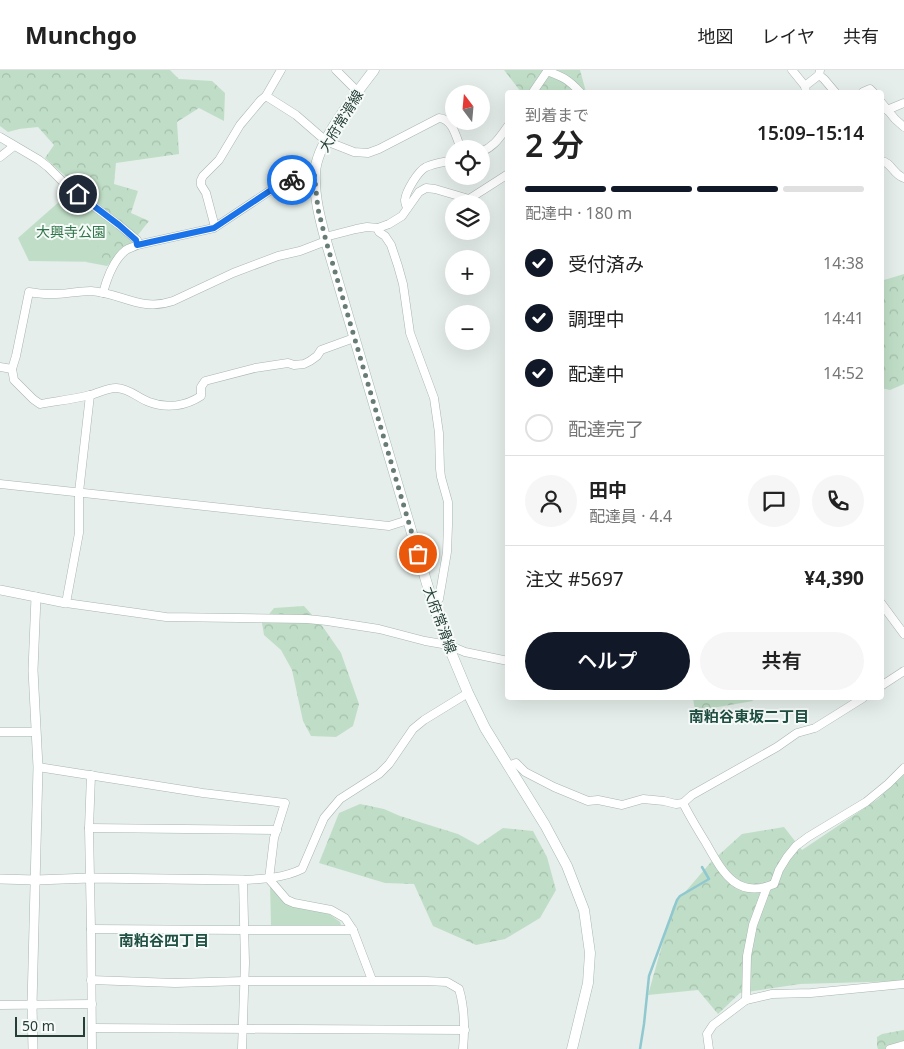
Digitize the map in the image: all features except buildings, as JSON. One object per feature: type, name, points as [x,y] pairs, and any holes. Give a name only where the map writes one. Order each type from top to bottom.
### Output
[{"type":"main road","name":"大府常滑線","points":[[374,70],[344,110],[318,154],[314,172],[318,209],[325,239],[433,604],[448,644],[485,728],[545,825],[567,866],[584,910],[590,954],[588,983],[572,1049]]},
{"type":"street","points":[[215,227],[201,180],[219,160],[240,125],[260,100],[266,96],[281,70]]},
{"type":"street","points":[[336,70],[358,92]]},
{"type":"street","points":[[534,90],[547,70],[567,79],[578,90]]},
{"type":"street","points":[[792,70],[806,89],[819,73],[833,90]]},
{"type":"street","points":[[266,96],[296,115],[326,141],[354,152],[368,153],[379,150],[439,118],[443,118],[451,125],[457,140]]},
{"type":"street","points":[[887,110],[904,103]]},
{"type":"street","points":[[884,106],[904,127]]},
{"type":"street","points":[[490,147],[498,141],[505,130]]},
{"type":"street","points":[[0,137],[48,167],[68,187],[119,225],[136,240],[137,245]]},
{"type":"street","points":[[0,157],[14,146]]},
{"type":"street","points":[[884,161],[888,163],[897,175],[904,178]]},
{"type":"street","points":[[407,208],[405,202],[411,185],[421,170],[445,162]]},
{"type":"street","points":[[103,293],[113,265],[126,249],[215,227],[277,186],[299,176],[314,172]]},
{"type":"street","points":[[354,338],[321,350],[317,356],[304,364],[294,365],[288,363],[255,368],[204,381],[201,387],[201,396],[194,401],[176,406],[164,406],[149,402],[128,390],[115,388],[90,395],[40,404],[14,380],[12,369],[29,292],[48,294],[80,291],[103,293],[142,304],[163,304],[174,301],[233,273],[300,250],[325,239],[367,227],[378,228],[397,221],[419,192],[426,188],[469,199],[505,176]]},
{"type":"street","points":[[378,228],[379,232],[385,236],[391,246],[398,266],[410,333],[434,398],[439,434],[441,477],[448,502],[448,525],[447,552],[439,598],[433,604]]},
{"type":"street","points":[[0,367],[12,369]]},
{"type":"street","points":[[66,603],[79,533],[79,492],[90,395]]},
{"type":"street","points":[[0,484],[389,526],[408,520]]},
{"type":"street","points":[[0,590],[66,603],[166,617],[307,619],[326,621],[379,629],[425,641],[448,644],[465,652],[505,660]]},
{"type":"street","points":[[33,1049],[32,1005],[38,767],[33,670],[36,597]]},
{"type":"street","points":[[884,606],[904,634]]},
{"type":"street","points":[[884,684],[904,671]]},
{"type":"street","points":[[0,879],[243,880],[269,879],[295,873],[302,869],[324,818],[340,799],[378,774],[389,764],[413,729],[424,720],[468,693]]},
{"type":"street","points":[[508,766],[516,762],[525,772],[588,801],[598,800],[622,805],[643,799],[676,804],[683,803],[692,795],[777,747],[797,733],[815,728],[860,700]]},
{"type":"street","points":[[0,732],[36,732]]},
{"type":"street","points":[[38,767],[285,803],[274,838],[269,879],[287,900],[331,910],[345,918],[353,930],[372,980]]},
{"type":"street","points":[[683,803],[713,855],[733,882],[748,889],[767,887],[774,884],[779,870],[796,846],[866,802],[904,768]]},
{"type":"street","points":[[91,775],[89,828],[92,1049]]},
{"type":"street","points":[[89,828],[277,830]]},
{"type":"street","points":[[242,1049],[245,963],[243,880]]},
{"type":"street","points":[[746,1000],[748,956],[753,925],[767,887]]},
{"type":"street","points":[[91,929],[353,930]]},
{"type":"street","points":[[92,980],[176,983],[372,980],[447,982],[459,989],[465,1030],[463,1049]]},
{"type":"street","points":[[709,1049],[707,1034],[713,1025],[746,1000],[772,994],[904,984]]},
{"type":"street","points":[[0,1004],[92,1004]]},
{"type":"street","points":[[92,1028],[465,1030]]},
{"type":"street","points":[[890,1049],[904,1045]]},
{"type":"green space","points":[[0,70],[170,70],[179,79],[212,81],[225,93],[224,121],[199,108],[177,122],[179,154],[116,163],[114,184],[138,191],[131,213],[149,221],[134,240],[107,266],[86,262],[116,221],[45,158],[54,145],[38,127],[8,132],[0,126]]},
{"type":"green space","points":[[504,70],[580,70],[585,90],[519,90]]},
{"type":"green space","name":"大興寺公園","points":[[68,194],[84,203],[131,240],[108,262],[29,261],[18,238]]},
{"type":"green space","points":[[904,274],[904,384],[890,390],[884,389],[884,280]]},
{"type":"green space","points":[[304,606],[323,627],[341,653],[359,704],[353,726],[336,737],[311,736],[303,721],[292,670],[281,650],[264,635],[262,623],[274,608]]},
{"type":"green space","points":[[693,700],[753,701],[695,711]]},
{"type":"green space","points":[[904,774],[904,981],[800,984],[740,993],[718,1014],[698,990],[648,995],[673,906],[711,862],[742,834],[784,827],[802,850],[878,799]]},
{"type":"green space","points":[[360,804],[384,809],[400,816],[458,834],[478,845],[503,828],[533,831],[547,857],[556,890],[540,918],[505,939],[476,945],[433,926],[414,884],[385,883],[319,863],[339,813]]},
{"type":"green space","points":[[270,884],[286,903],[329,914],[340,922],[341,925],[271,925]]},
{"type":"green space","points":[[904,1030],[904,1049],[878,1049],[877,1037],[882,1034]]},
{"type":"waterway","points":[[640,1049],[649,976],[677,900],[680,896],[709,879],[702,867]]},
{"type":"way so far","points":[[292,180],[314,172],[318,209],[326,241],[418,554]]},
{"type":"district","name":"南粕谷東坂二丁目","points":[[749,717]]},
{"type":"district","name":"南粕谷四丁目","points":[[164,941]]},
{"type":"route","points":[[78,194],[119,225],[136,240],[137,245],[214,228],[277,186],[292,180]]}]
